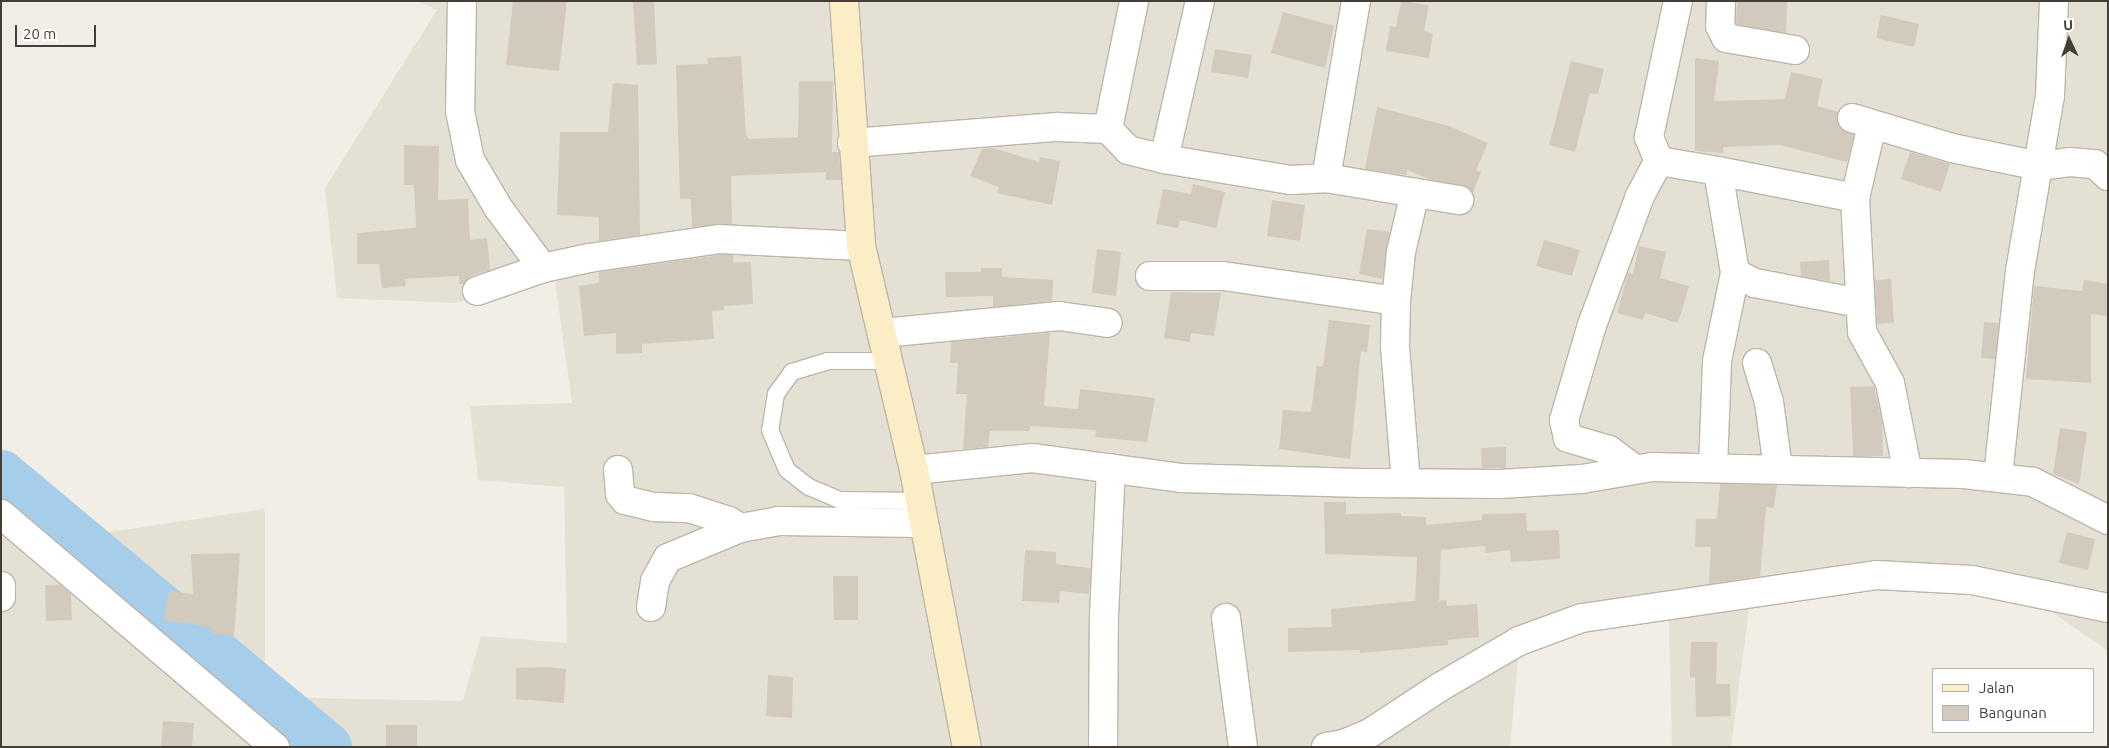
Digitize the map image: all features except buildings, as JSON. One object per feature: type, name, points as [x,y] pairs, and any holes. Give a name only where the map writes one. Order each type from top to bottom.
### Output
[{"type":"street","points":[[462,1],[460,111],[470,160],[499,209],[543,268]]},
{"type":"street","points":[[844,1],[852,143],[861,246],[914,470],[967,747]]},
{"type":"street","points":[[1108,129],[1134,1]]},
{"type":"street","points":[[1164,159],[1200,1]]},
{"type":"street","points":[[1326,178],[1356,1]]},
{"type":"street","points":[[1632,468],[1609,450],[1568,438],[1564,420],[1592,325],[1640,196],[1658,161],[1649,137],[1678,1]]},
{"type":"street","points":[[1722,1],[1720,26],[1726,38],[1795,50]]},
{"type":"street","points":[[1998,476],[2020,271],[2050,96],[2054,1]]},
{"type":"street","points":[[1908,474],[1890,383],[1862,332],[1855,198],[1862,122],[1952,148],[2039,166],[2070,162],[2095,164],[2108,176]]},
{"type":"street","points":[[852,143],[1057,127],[1108,129],[1128,150],[1164,159],[1291,180],[1326,178],[1459,200]]},
{"type":"street","points":[[1658,161],[1855,198]]},
{"type":"street","points":[[1712,467],[1717,362],[1735,273],[1718,171]]},
{"type":"street","points":[[1406,483],[1395,346],[1396,301],[1401,252],[1416,193]]},
{"type":"street","points":[[477,291],[543,268],[718,239],[861,246]]},
{"type":"street","points":[[1735,273],[1755,283],[1860,303]]},
{"type":"street","points":[[1150,276],[1223,276],[1396,301]]},
{"type":"street","points":[[883,333],[1059,316],[1108,323]]},
{"type":"street","points":[[1757,364],[1769,402],[1778,469]]},
{"type":"street","points":[[914,470],[1032,458],[1203,479],[1406,483],[1500,484],[1582,479],[1632,468],[1712,467],[1998,476],[2033,482],[2108,520]]},
{"type":"street","points":[[1103,747],[1104,616],[1110,468]]},
{"type":"street","points":[[618,470],[620,494],[625,500],[654,507],[689,508],[729,521],[740,528]]},
{"type":"street","points":[[650,607],[655,581],[668,558],[740,528],[778,520],[921,512]]},
{"type":"street","points":[[1,514],[275,747]]},
{"type":"street","points":[[1326,747],[1344,744],[1370,733],[1440,687],[1518,641],[1582,618],[1876,575],[1972,580],[2108,608]]},
{"type":"street","points":[[1,586],[1,597]]},
{"type":"street","points":[[1226,618],[1243,747]]},
{"type":"lane","points":[[889,361],[828,361],[792,372],[776,394],[770,430],[787,470],[809,487],[839,500],[921,512]]},
{"type":"shaded area","points":[[418,1],[2108,1],[2108,651],[2025,593],[1900,566],[1749,609],[1731,747],[1672,747],[1669,621],[1521,627],[1510,747],[1,747],[1,535],[15,546],[265,509],[265,697],[463,701],[481,636],[567,643],[564,487],[478,480],[470,406],[572,403],[554,273],[456,303],[337,298],[325,188],[437,10]]},
{"type":"waterway","points":[[1,474],[327,747]]}]
